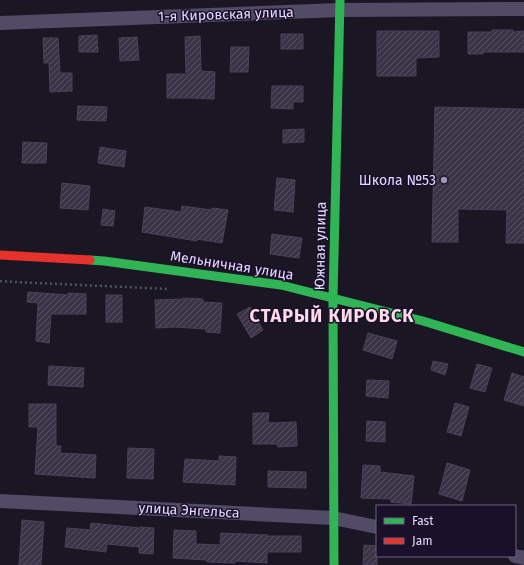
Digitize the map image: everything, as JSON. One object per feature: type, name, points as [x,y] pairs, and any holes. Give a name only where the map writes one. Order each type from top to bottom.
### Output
[{"type":"main road","name":"Южная улица","points":[[334,565],[333,298],[340,5]]},
{"type":"main road","name":"Мельничная улица","points":[[0,255],[104,261],[281,285],[423,320],[524,352]]},
{"type":"street","name":"1-я Кировская улица","points":[[0,23],[340,5],[524,9]]},
{"type":"street","name":"улица Энгельса","points":[[0,501],[333,518],[376,527]]},
{"type":"path","points":[[0,280],[23,283],[172,289]]},
{"type":"building","points":[[492,30],[513,30],[513,32],[524,31],[524,52],[483,52],[483,54],[468,54],[468,32],[492,32]]},
{"type":"building","points":[[377,31],[439,31],[439,57],[416,58],[416,76],[377,76]]},
{"type":"building","points":[[281,34],[303,34],[303,49],[281,49]]},
{"type":"building","points":[[97,35],[98,52],[79,52],[79,36]]},
{"type":"building","points":[[200,36],[201,71],[215,72],[214,99],[167,98],[167,74],[186,74],[185,37]]},
{"type":"building","points":[[137,37],[139,60],[120,61],[119,38]]},
{"type":"building","points":[[43,38],[58,38],[60,73],[72,73],[72,91],[50,92],[49,63],[44,63]]},
{"type":"building","points":[[231,47],[249,47],[248,72],[230,72]]},
{"type":"building","points":[[272,86],[303,86],[303,102],[293,102],[293,109],[271,108]]},
{"type":"building","points":[[78,106],[107,107],[106,121],[77,120]]},
{"type":"building","points":[[435,107],[524,109],[524,243],[506,243],[507,210],[458,209],[458,242],[432,242]]},
{"type":"building","points":[[304,129],[304,142],[283,143],[283,130]]},
{"type":"building","points":[[23,142],[47,143],[46,163],[22,163]]},
{"type":"building","points":[[100,147],[126,151],[124,167],[98,163]]},
{"type":"building","points":[[277,178],[295,180],[293,212],[274,210]]},
{"type":"building","points":[[62,183],[90,186],[88,210],[60,208]]},
{"type":"building","points":[[182,206],[212,210],[212,208],[228,210],[222,243],[197,239],[197,241],[142,232],[145,207],[181,212]]},
{"type":"building","points":[[103,209],[115,211],[113,226],[101,225]]},
{"type":"building","points":[[272,234],[302,238],[299,258],[270,254]]},
{"type":"building","points":[[28,292],[68,295],[68,293],[86,294],[86,314],[51,314],[49,343],[36,341],[38,303],[27,302]]},
{"type":"building","points":[[106,295],[122,295],[122,322],[106,322]]},
{"type":"building","points":[[183,298],[203,299],[203,302],[222,303],[220,333],[206,332],[206,329],[175,327],[156,328],[155,300]]},
{"type":"building","points":[[250,307],[263,330],[251,338],[237,314]]},
{"type":"building","points":[[368,333],[397,341],[392,359],[363,350]]},
{"type":"building","points":[[433,361],[448,364],[445,375],[431,370]]},
{"type":"building","points":[[477,364],[492,368],[485,392],[470,388]]},
{"type":"building","points":[[49,366],[84,368],[83,387],[48,385]]},
{"type":"building","points":[[512,373],[524,377],[524,406],[504,400]]},
{"type":"building","points":[[367,380],[389,381],[388,398],[366,396]]},
{"type":"building","points":[[455,403],[469,407],[461,436],[447,432]]},
{"type":"building","points":[[29,404],[56,404],[56,446],[61,446],[60,453],[96,455],[95,478],[35,474],[38,427],[29,427]]},
{"type":"building","points":[[253,413],[269,413],[268,423],[296,422],[297,446],[278,447],[277,444],[253,444]]},
{"type":"building","points":[[367,421],[385,422],[385,442],[366,441]]},
{"type":"building","points":[[128,448],[154,449],[153,479],[127,478]]},
{"type":"building","points":[[219,456],[236,457],[235,485],[183,482],[185,459],[219,461]]},
{"type":"building","points":[[447,463],[470,470],[462,501],[439,494]]},
{"type":"building","points":[[363,465],[380,466],[380,472],[414,476],[411,504],[391,502],[391,499],[361,498]]},
{"type":"building","points":[[268,471],[306,472],[306,488],[268,487]]},
{"type":"building","points":[[22,520],[44,522],[41,565],[19,565]]},
{"type":"building","points":[[91,523],[154,528],[153,554],[139,553],[139,547],[107,544],[106,552],[65,547],[67,528],[90,530]]},
{"type":"building","points":[[174,530],[196,531],[196,544],[220,545],[221,533],[268,536],[301,536],[301,552],[267,552],[267,563],[235,561],[235,563],[207,562],[207,560],[173,558]]},
{"type":"building","points":[[364,545],[376,546],[377,565],[363,565]]},
{"type":"traffic: fast","points":[[333,298],[340,0]]},
{"type":"traffic: fast","points":[[90,260],[281,285],[423,321],[524,352]]},
{"type":"traffic: fast","points":[[333,298],[334,565]]},
{"type":"traffic: jam","points":[[0,255],[90,260]]},
{"type":"place","name":"Школа №53","points":[[444,180]]},
{"type":"district","name":"СТАРЫЙ КИРОВСК","points":[[332,316]]}]
